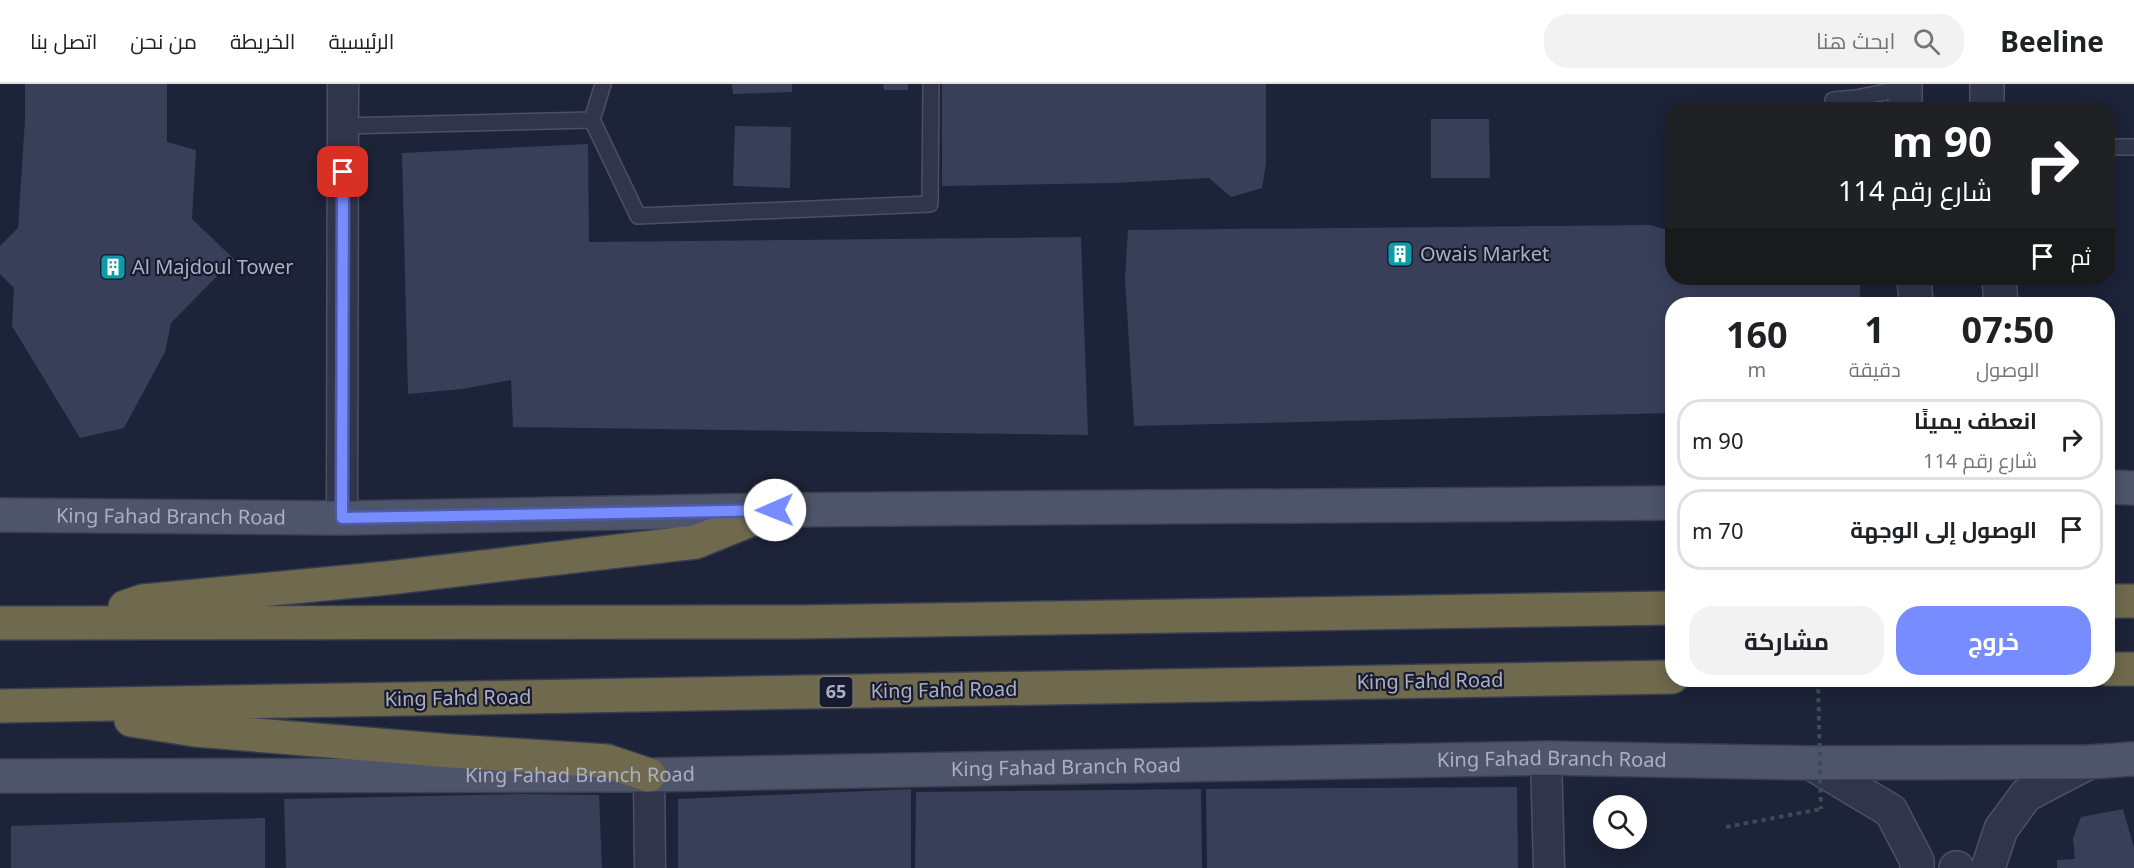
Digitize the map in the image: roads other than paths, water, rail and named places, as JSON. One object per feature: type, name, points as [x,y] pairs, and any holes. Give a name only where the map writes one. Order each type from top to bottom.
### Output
[{"type":"highway","points":[[79,622],[143,601],[388,578],[696,542],[775,510]]},
{"type":"highway","points":[[2115,601],[2134,600]]},
{"type":"highway","points":[[0,623],[785,622],[1665,608]]},
{"type":"highway","points":[[2115,669],[2134,669]]},
{"type":"highway","name":"King Fahd Road","points":[[0,706],[1665,677]]},
{"type":"highway","points":[[43,706],[195,730],[607,761],[649,775]]},
{"type":"main road","points":[[2115,487],[2134,488]]},
{"type":"main road","name":"King Fahad Branch Road","points":[[0,515],[342,518],[775,510],[1665,503]]},
{"type":"main road","name":"King Fahad Branch Road","points":[[0,776],[649,775],[1546,758],[1811,763],[2089,762],[2134,759]]},
{"type":"street","points":[[342,518],[343,84]]},
{"type":"street","points":[[1987,84],[1987,102]]},
{"type":"street","points":[[1546,758],[1549,868]]},
{"type":"street","points":[[1988,868],[2001,829],[2026,795],[2089,762]]},
{"type":"street","points":[[1811,763],[1891,811],[1917,861],[1917,868]]},
{"type":"street","points":[[649,775],[650,868]]},
{"type":"lane","points":[[603,84],[592,120],[638,216],[930,204],[930,84]]},
{"type":"lane","points":[[1833,100],[1905,94]]},
{"type":"lane","points":[[343,126],[592,120]]},
{"type":"lane","points":[[2115,147],[2134,147]]},
{"type":"place","name":"Owais Market","points":[[1400,254]]},
{"type":"place","name":"Al Majdoul Tower","points":[[113,267]]}]
